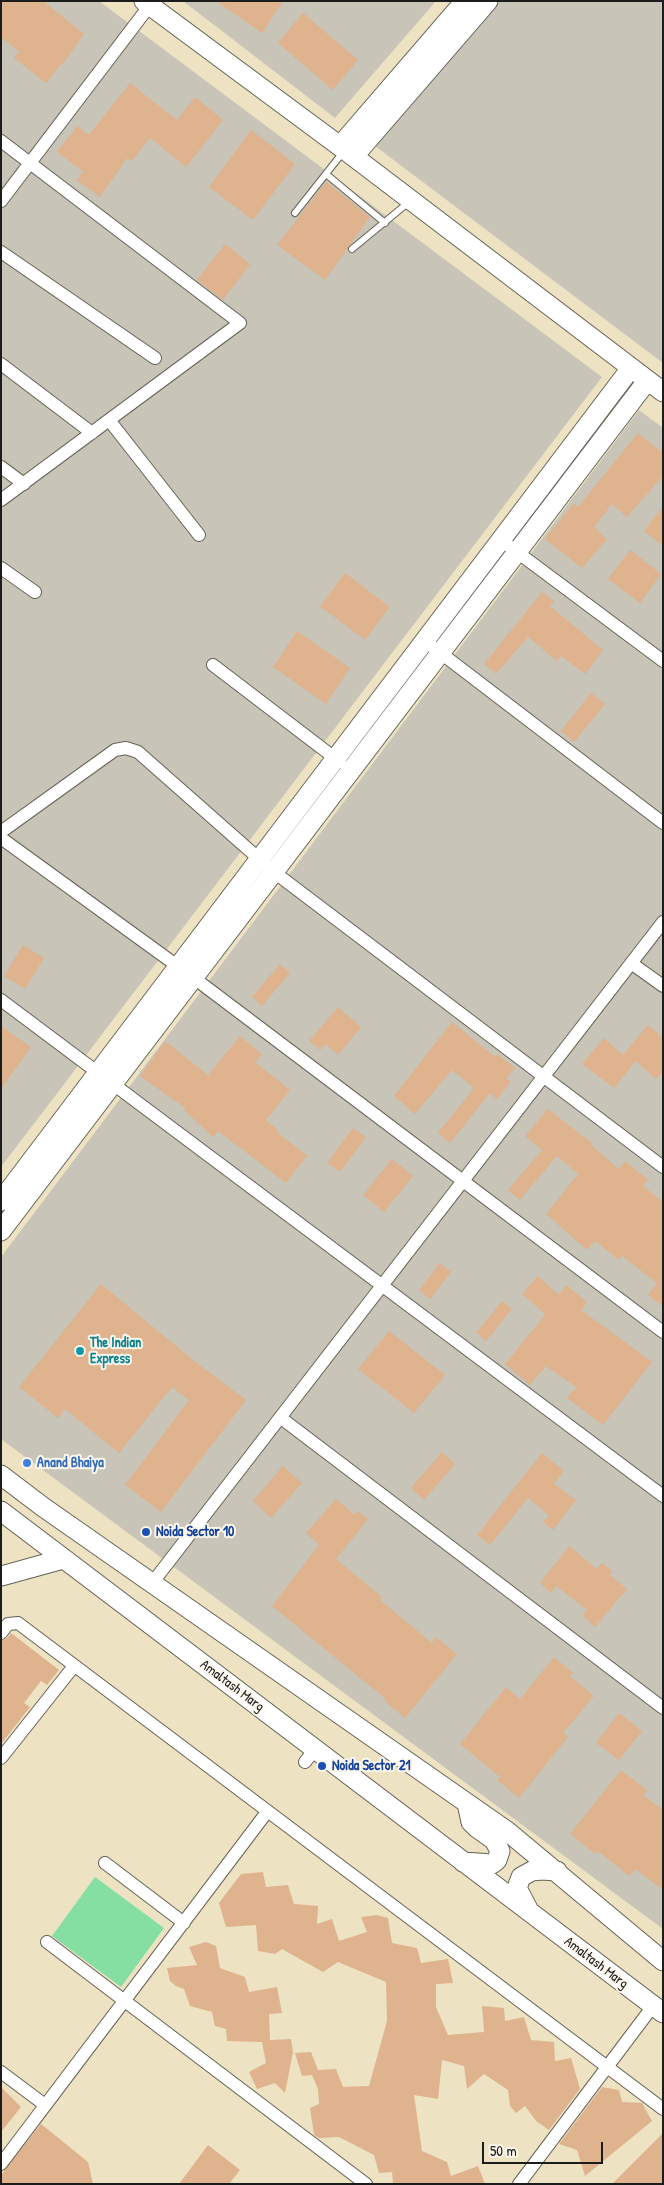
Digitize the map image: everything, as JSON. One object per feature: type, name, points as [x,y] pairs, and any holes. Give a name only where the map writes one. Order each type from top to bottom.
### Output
[{"type":"street","points":[[346,151],[465,1]]},
{"type":"street","points":[[346,151],[488,1]]},
{"type":"street","points":[[1,201],[147,3],[411,200],[663,392]]},
{"type":"street","points":[[1,141],[240,323],[1,500]]},
{"type":"street","points":[[1,252],[155,358]]},
{"type":"street","points":[[1,364],[92,433]]},
{"type":"street","points":[[1,1201],[631,368]]},
{"type":"street","points":[[4,1222],[194,978],[648,380]]},
{"type":"street","points":[[109,420],[199,535]]},
{"type":"street","points":[[1,467],[24,484]]},
{"type":"street","points":[[501,540],[663,661]]},
{"type":"street","points":[[1,568],[35,592]]},
{"type":"street","points":[[425,641],[663,823]]},
{"type":"street","points":[[213,665],[351,770]]},
{"type":"street","points":[[1,832],[115,750],[126,748],[138,752],[274,872],[663,1167]]},
{"type":"street","points":[[1,838],[194,978],[663,1332]]},
{"type":"street","points":[[153,1582],[663,922]]},
{"type":"street","points":[[632,963],[663,986]]},
{"type":"street","points":[[1,1000],[663,1496]]},
{"type":"street","points":[[281,1418],[663,1708]]},
{"type":"street","points":[[1,1475],[43,1507],[507,1831],[661,1956]]},
{"type":"street","name":"Amaltash Marg","points":[[1,1511],[310,1756],[463,1862],[658,2010]]},
{"type":"street","points":[[1,1576],[63,1560]]},
{"type":"street","points":[[1,1633],[8,1624],[18,1622],[267,1812],[663,2109]]},
{"type":"street","points":[[1,1758],[74,1666]]},
{"type":"street","points":[[463,1862],[492,1864],[497,1860],[500,1851],[494,1840],[472,1822],[467,1803]]},
{"type":"street","points":[[1,2164],[267,1812]]},
{"type":"street","points":[[105,1863],[184,1922]]},
{"type":"street","name":"Amaltash Marg","points":[[530,1912],[517,1888],[521,1877],[542,1870],[557,1871]]},
{"type":"street","points":[[47,1942],[366,2184]]},
{"type":"street","points":[[518,2184],[607,2067],[658,2010]]},
{"type":"street","points":[[1,2072],[45,2106]]},
{"type":"lane","points":[[295,213],[346,151]]},
{"type":"lane","points":[[326,174],[385,223]]},
{"type":"lane","points":[[352,250],[411,200]]},
{"type":"shaded area","points":[[1,1],[99,1],[602,377],[1,1167]]},
{"type":"shaded area","points":[[183,1],[436,1],[335,118]]},
{"type":"shaded area","points":[[499,1],[663,1],[663,363],[375,146]]},
{"type":"shaded area","points":[[639,410],[663,428],[663,1929],[1,1439],[1,1257]]},
{"type":"green space","points":[[95,1877],[164,1928],[121,1987],[52,1936]]},
{"type":"building","points":[[1,1],[43,1],[84,34],[63,64],[46,83],[14,58],[19,52],[1,37]]},
{"type":"building","points":[[216,1],[283,1],[262,33]]},
{"type":"building","points":[[303,13],[358,60],[333,90],[278,43]]},
{"type":"building","points":[[130,83],[177,120],[195,97],[223,120],[186,167],[150,138],[132,161],[127,158],[100,197],[77,180],[83,172],[57,152],[77,126],[89,135]]},
{"type":"building","points":[[251,130],[295,164],[253,220],[209,187]]},
{"type":"building","points":[[326,182],[370,217],[325,280],[277,245]]},
{"type":"building","points":[[225,244],[250,264],[223,300],[197,280]]},
{"type":"building","points":[[638,433],[663,453],[663,476],[627,517],[612,504],[594,527],[607,539],[582,568],[545,539],[574,503],[578,507]]},
{"type":"building","points":[[663,506],[663,546],[644,531]]},
{"type":"building","points":[[630,550],[661,574],[640,603],[608,579]]},
{"type":"building","points":[[345,573],[390,607],[365,640],[320,606]]},
{"type":"building","points":[[542,592],[554,601],[550,606],[603,650],[585,674],[561,656],[557,661],[528,637],[496,674],[484,664]]},
{"type":"building","points":[[297,631],[350,668],[326,704],[273,667]]},
{"type":"building","points":[[591,693],[605,704],[574,742],[561,731]]},
{"type":"building","points":[[23,945],[44,958],[25,989],[4,976]]},
{"type":"building","points":[[280,964],[290,973],[262,1006],[252,997]]},
{"type":"building","points":[[338,1007],[361,1027],[338,1055],[326,1044],[320,1050],[309,1041]]},
{"type":"building","points":[[452,1022],[495,1057],[497,1054],[515,1068],[506,1078],[511,1082],[497,1099],[490,1093],[450,1143],[438,1133],[474,1088],[452,1070],[415,1114],[394,1096]]},
{"type":"building","points":[[648,1025],[663,1038],[663,1071],[656,1079],[636,1061],[614,1088],[582,1064],[604,1038],[623,1055]]},
{"type":"building","points":[[1,1026],[31,1047],[1,1089]]},
{"type":"building","points":[[240,1036],[262,1054],[255,1062],[290,1090],[266,1120],[278,1130],[277,1132],[307,1156],[286,1183],[218,1131],[213,1137],[184,1110],[185,1108],[140,1076],[165,1041],[208,1075]]},
{"type":"building","points":[[548,1109],[592,1143],[591,1145],[619,1169],[625,1161],[648,1180],[643,1186],[663,1202],[663,1307],[648,1295],[657,1283],[622,1256],[619,1260],[595,1241],[587,1250],[546,1214],[578,1174],[557,1156],[520,1200],[508,1190],[542,1150],[525,1136]]},
{"type":"building","points":[[353,1128],[366,1137],[340,1172],[327,1163]]},
{"type":"building","points":[[392,1159],[413,1176],[384,1212],[363,1195]]},
{"type":"building","points":[[440,1263],[451,1272],[430,1299],[419,1290]]},
{"type":"building","points":[[538,1276],[559,1295],[566,1285],[587,1302],[581,1310],[652,1362],[603,1425],[567,1398],[576,1387],[546,1366],[530,1385],[505,1364],[544,1316],[544,1313],[522,1294]]},
{"type":"building","points":[[101,1284],[193,1360],[246,1400],[161,1512],[125,1485],[189,1400],[172,1387],[119,1453],[65,1409],[58,1418],[19,1387]]},
{"type":"building","points":[[502,1301],[512,1309],[486,1341],[476,1333]]},
{"type":"building","points":[[389,1331],[445,1375],[414,1413],[358,1369]]},
{"type":"building","points":[[442,1452],[455,1464],[424,1500],[411,1488]]},
{"type":"building","points":[[542,1453],[564,1471],[554,1484],[576,1500],[553,1530],[543,1522],[549,1515],[528,1498],[490,1545],[477,1535]]},
{"type":"building","points":[[283,1466],[302,1483],[271,1518],[253,1501]]},
{"type":"building","points":[[336,1499],[355,1515],[358,1511],[368,1519],[336,1559],[382,1597],[380,1600],[432,1643],[436,1637],[457,1654],[405,1718],[384,1701],[386,1699],[272,1606],[319,1545],[306,1533]]},
{"type":"building","points":[[569,1546],[597,1569],[602,1563],[612,1571],[610,1575],[627,1589],[595,1627],[583,1616],[587,1610],[556,1586],[551,1593],[540,1583]]},
{"type":"building","points":[[11,1633],[59,1670],[47,1685],[41,1681],[24,1703],[30,1707],[1,1744],[1,1641]]},
{"type":"building","points":[[554,1657],[573,1673],[570,1676],[594,1696],[563,1733],[568,1737],[519,1798],[497,1780],[500,1777],[460,1744],[506,1687],[520,1699]]},
{"type":"building","points":[[619,1713],[642,1731],[619,1760],[596,1743]]},
{"type":"building","points":[[621,1770],[647,1790],[643,1795],[663,1810],[663,1890],[635,1869],[629,1876],[598,1851],[595,1854],[570,1834]]},
{"type":"building","points":[[263,1872],[266,1887],[288,1885],[294,1904],[318,1906],[317,1924],[332,1919],[339,1941],[367,1932],[361,1917],[377,1915],[388,1918],[392,1943],[417,1948],[421,1963],[448,1959],[453,1983],[436,1984],[436,2007],[448,2035],[484,2032],[482,2006],[504,2008],[505,2021],[524,2017],[531,2040],[554,2042],[555,2061],[571,2058],[580,2089],[549,2130],[536,2121],[525,2106],[516,2113],[510,2106],[508,2090],[484,2074],[467,2089],[464,2066],[442,2060],[438,2099],[414,2095],[422,2151],[447,2162],[451,2176],[478,2166],[485,2184],[393,2184],[392,2172],[379,2173],[374,2155],[339,2137],[319,2138],[314,2135],[310,2108],[319,2104],[318,2089],[312,2075],[302,2076],[295,2053],[311,2052],[318,2070],[336,2069],[343,2087],[369,2086],[387,2021],[386,1982],[338,1962],[323,1972],[282,1949],[275,1954],[258,1951],[256,1925],[226,1927],[219,1903],[241,1874]]},
{"type":"building","points":[[206,1942],[216,1946],[220,1968],[245,1977],[249,1992],[277,1987],[282,2013],[269,2014],[270,2040],[291,2039],[293,2052],[285,2093],[275,2083],[257,2089],[249,2072],[266,2063],[262,2042],[227,2041],[226,2029],[215,2026],[212,2012],[190,2006],[184,1989],[170,1981],[167,1968],[197,1965],[189,1947]]},
{"type":"building","points":[[1,2087],[21,2107],[1,2132]]},
{"type":"building","points":[[602,2087],[619,2090],[622,2102],[642,2103],[652,2121],[585,2176],[577,2150],[559,2144]]},
{"type":"building","points":[[41,2124],[88,2162],[93,2184],[1,2184],[1,2175]]},
{"type":"building","points":[[663,2133],[663,2184],[612,2184]]},
{"type":"building","points":[[208,2145],[240,2170],[229,2184],[179,2184]]},
{"type":"place","name":"The Indian Express","points":[[80,1351]]},
{"type":"place","name":"Anand Bhaiya","points":[[27,1463]]},
{"type":"place","name":"Noida Sector 10","points":[[146,1532]]},
{"type":"place","name":"Noida Sector 21","points":[[322,1766]]}]
